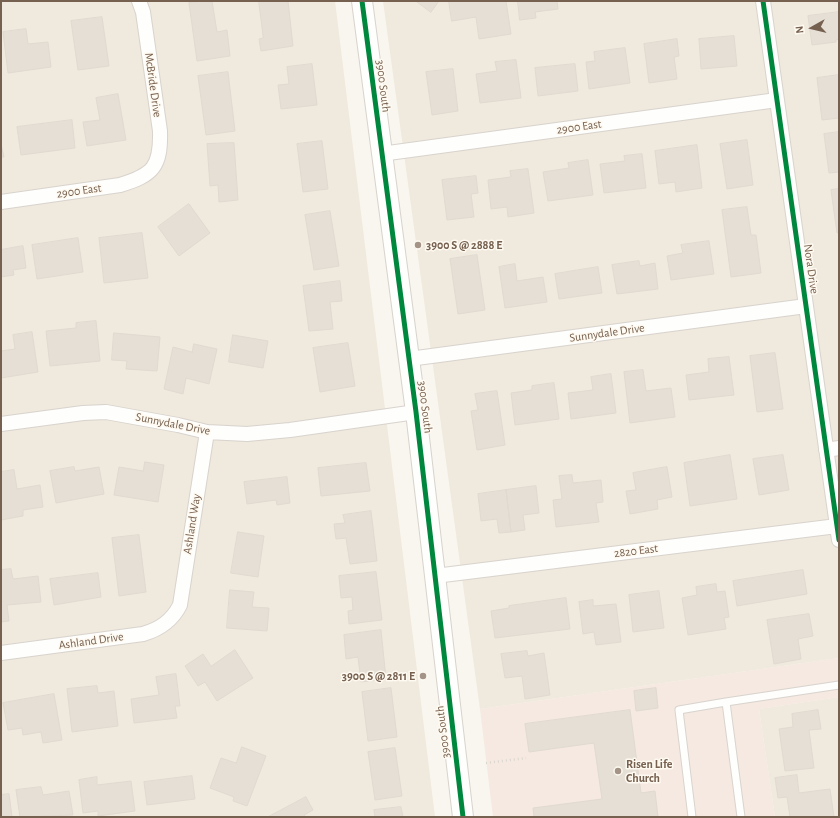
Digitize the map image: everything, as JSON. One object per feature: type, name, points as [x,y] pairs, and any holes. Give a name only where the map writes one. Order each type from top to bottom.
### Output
[{"type":"main road","name":"3900 South","points":[[362,1],[416,412],[464,817]]},
{"type":"street","name":"McBride Drive","points":[[139,1],[143,12],[160,132],[161,150],[154,169]]},
{"type":"street","name":"Nora Drive","points":[[763,1],[806,306],[833,449],[838,533]]},
{"type":"street","name":"2900 East","points":[[381,154],[777,100]]},
{"type":"street","name":"2900 East","points":[[1,202],[120,185],[139,180],[154,169]]},
{"type":"street","name":"Sunnydale Drive","points":[[409,360],[806,306]]},
{"type":"street","name":"Sunnydale Drive","points":[[1,424],[83,413],[106,412],[178,425],[207,432],[247,434],[290,430],[416,412]]},
{"type":"street","name":"Ashland Way","points":[[175,614],[180,605],[207,432]]},
{"type":"street","name":"2820 East","points":[[435,576],[838,533]]},
{"type":"street","name":"Ashland Drive","points":[[1,653],[143,634],[155,630],[170,620],[175,614]]},
{"type":"lane","points":[[692,817],[679,710],[839,685]]},
{"type":"lane","points":[[726,702],[741,817]]},
{"type":"path","points":[[486,763],[526,758]]},
{"type":"shaded area","points":[[1,1],[335,1],[435,817],[1,817]]},
{"type":"shaded area","points":[[383,1],[839,1],[839,658],[480,709]]},
{"type":"shaded area","points":[[839,658],[839,697],[759,709],[775,817],[493,817],[480,709]]},
{"type":"shaded area","points":[[839,697],[839,817],[775,817],[759,709]]},
{"type":"building","points":[[212,1],[217,32],[227,30],[230,56],[197,61],[189,3]]},
{"type":"building","points":[[259,1],[288,1],[293,46],[261,51],[259,39],[263,38]]},
{"type":"building","points":[[416,1],[439,1],[431,12]]},
{"type":"building","points":[[449,1],[506,1],[511,34],[479,39],[476,17],[452,21]]},
{"type":"building","points":[[518,1],[557,1],[558,9],[535,12],[536,18],[520,20]]},
{"type":"building","points":[[839,12],[839,39],[836,40],[836,42],[812,45],[808,16]]},
{"type":"building","points":[[102,17],[109,66],[78,70],[71,21]]},
{"type":"building","points":[[26,29],[28,44],[48,42],[51,67],[8,73],[3,32]]},
{"type":"building","points":[[734,36],[737,66],[701,69],[699,39]]},
{"type":"building","points":[[677,39],[679,56],[674,57],[677,79],[649,83],[644,44]]},
{"type":"building","points":[[625,48],[630,83],[589,89],[586,62],[595,61],[594,52]]},
{"type":"building","points":[[516,60],[521,98],[480,103],[476,74],[497,71],[495,62]]},
{"type":"building","points":[[312,64],[317,105],[281,109],[278,85],[289,84],[287,67]]},
{"type":"building","points":[[575,64],[578,91],[538,96],[535,68]]},
{"type":"building","points":[[453,69],[458,111],[432,115],[426,72]]},
{"type":"building","points":[[228,72],[235,131],[206,135],[198,76]]},
{"type":"building","points":[[839,75],[839,118],[822,120],[817,78]]},
{"type":"building","points":[[118,94],[126,140],[87,146],[83,122],[100,120],[96,98]]},
{"type":"building","points":[[72,120],[75,148],[21,155],[17,127]]},
{"type":"building","points":[[839,132],[839,172],[829,173],[824,134]]},
{"type":"building","points":[[747,140],[753,185],[727,189],[720,144]]},
{"type":"building","points":[[322,141],[328,189],[303,192],[297,144]]},
{"type":"building","points":[[234,143],[238,200],[219,202],[218,185],[210,186],[207,144]]},
{"type":"building","points":[[1,144],[4,157],[1,157]]},
{"type":"building","points":[[697,145],[702,188],[676,192],[675,182],[659,184],[655,151]]},
{"type":"building","points":[[642,154],[646,188],[604,193],[600,164],[625,161],[624,156]]},
{"type":"building","points":[[588,160],[593,195],[548,201],[543,172],[569,168],[568,163]]},
{"type":"building","points":[[528,169],[534,213],[508,217],[507,207],[491,209],[488,180],[511,177],[510,171]]},
{"type":"building","points":[[476,176],[478,193],[471,194],[474,217],[447,220],[442,180]]},
{"type":"building","points":[[839,189],[839,232],[837,233],[831,190]]},
{"type":"building","points":[[189,204],[210,233],[179,256],[158,227]]},
{"type":"building","points":[[747,207],[751,235],[756,235],[761,273],[731,277],[722,210]]},
{"type":"building","points":[[330,211],[339,266],[314,270],[305,215]]},
{"type":"building","points":[[142,233],[148,278],[104,283],[99,238]]},
{"type":"building","points":[[78,238],[83,272],[37,279],[32,245]]},
{"type":"building","points":[[709,241],[714,274],[671,280],[667,256],[683,253],[681,245]]},
{"type":"building","points":[[23,246],[26,268],[13,270],[14,275],[1,277],[1,250]]},
{"type":"building","points":[[477,255],[485,310],[458,314],[450,259]]},
{"type":"building","points":[[639,261],[640,266],[655,263],[658,289],[617,294],[612,265]]},
{"type":"building","points":[[515,264],[517,281],[543,277],[547,302],[505,308],[499,267]]},
{"type":"building","points":[[598,267],[602,293],[559,299],[555,274]]},
{"type":"building","points":[[340,281],[342,301],[330,302],[333,329],[309,331],[303,286]]},
{"type":"building","points":[[96,321],[100,361],[50,366],[46,331],[76,328],[76,323]]},
{"type":"building","points":[[32,332],[38,372],[1,378],[1,351],[15,349],[13,335]]},
{"type":"building","points":[[114,333],[160,337],[157,371],[126,369],[127,361],[112,360]]},
{"type":"building","points":[[233,335],[268,341],[263,368],[229,362]]},
{"type":"building","points":[[348,343],[355,386],[320,392],[313,348]]},
{"type":"building","points":[[194,344],[217,349],[209,384],[186,378],[183,394],[164,389],[173,347],[192,352]]},
{"type":"building","points":[[775,353],[783,409],[757,412],[750,356]]},
{"type":"building","points":[[729,357],[734,395],[689,400],[686,375],[709,372],[708,359]]},
{"type":"building","points":[[643,370],[646,391],[671,388],[675,417],[630,423],[624,372]]},
{"type":"building","points":[[611,374],[616,413],[571,419],[568,393],[593,390],[591,377]]},
{"type":"building","points":[[554,383],[559,419],[515,425],[511,393],[532,390],[532,386]]},
{"type":"building","points":[[497,391],[505,445],[477,450],[471,411],[478,410],[475,394]]},
{"type":"building","points":[[730,455],[737,499],[690,506],[684,463]]},
{"type":"building","points":[[783,455],[789,490],[759,495],[753,459]]},
{"type":"building","points":[[145,462],[164,465],[158,502],[114,495],[119,467],[143,471]]},
{"type":"building","points":[[366,463],[370,491],[321,496],[318,468]]},
{"type":"building","points":[[74,467],[75,471],[99,467],[104,494],[56,503],[50,471]]},
{"type":"building","points":[[667,467],[672,497],[657,500],[658,509],[630,514],[626,491],[636,490],[633,473]]},
{"type":"building","points":[[14,470],[17,489],[40,485],[43,507],[23,510],[23,516],[1,520],[1,472]]},
{"type":"building","points":[[572,475],[573,483],[601,480],[603,502],[596,503],[599,522],[556,527],[553,500],[562,499],[559,476]]},
{"type":"building","points":[[287,477],[290,503],[277,505],[276,500],[247,504],[244,482]]},
{"type":"building","points":[[536,486],[539,513],[523,515],[525,530],[511,532],[506,490]]},
{"type":"building","points":[[506,490],[511,532],[499,533],[497,519],[481,521],[478,494]]},
{"type":"building","points":[[371,511],[377,561],[350,564],[346,538],[336,539],[334,524],[345,523],[343,515]]},
{"type":"building","points":[[238,532],[264,536],[258,577],[231,573]]},
{"type":"building","points":[[139,535],[146,592],[119,596],[112,538]]},
{"type":"building","points":[[11,569],[13,579],[38,576],[41,602],[7,605],[9,621],[1,622],[1,570]]},
{"type":"building","points":[[803,570],[807,594],[737,606],[733,581]]},
{"type":"building","points":[[376,572],[382,620],[349,624],[348,611],[353,610],[352,597],[341,598],[339,576]]},
{"type":"building","points":[[98,573],[101,597],[54,605],[50,579]]},
{"type":"building","points":[[716,584],[717,592],[725,591],[729,617],[724,618],[726,629],[688,635],[682,598],[697,595],[696,587]]},
{"type":"building","points":[[230,590],[254,592],[252,607],[269,608],[267,631],[227,628]]},
{"type":"building","points":[[659,591],[664,628],[633,632],[629,595]]},
{"type":"building","points":[[566,598],[570,629],[495,638],[491,611],[509,608],[509,606]]},
{"type":"building","points":[[593,600],[593,606],[616,604],[621,642],[596,645],[594,632],[583,634],[579,602]]},
{"type":"building","points":[[809,614],[813,636],[798,639],[801,659],[774,664],[767,620]]},
{"type":"building","points":[[381,630],[386,679],[361,682],[358,657],[346,659],[344,635]]},
{"type":"building","points":[[235,650],[253,678],[217,701],[205,682],[198,686],[185,666],[203,654],[211,666]]},
{"type":"building","points":[[527,651],[528,656],[544,653],[550,695],[525,699],[522,676],[505,678],[501,654]]},
{"type":"building","points":[[176,674],[180,706],[175,706],[177,718],[134,723],[131,699],[159,695],[156,677]]},
{"type":"building","points":[[97,686],[98,693],[114,691],[118,726],[72,732],[67,689]]},
{"type":"building","points":[[391,688],[397,737],[368,741],[362,692]]},
{"type":"building","points":[[656,688],[658,708],[636,711],[634,691]]},
{"type":"building","points":[[54,694],[62,740],[43,743],[41,732],[23,735],[22,728],[8,730],[3,703]]},
{"type":"building","name":"Risen Life Church","points":[[630,710],[641,793],[655,791],[658,817],[534,817],[533,808],[602,799],[594,743],[529,752],[525,724]]},
{"type":"building","points":[[818,710],[821,729],[809,730],[814,768],[785,771],[779,729],[793,727],[792,714]]},
{"type":"building","points":[[242,747],[266,756],[247,806],[233,801],[234,797],[210,788],[221,758],[236,763]]},
{"type":"building","points":[[395,748],[402,796],[375,800],[368,752]]},
{"type":"building","points":[[797,775],[799,793],[830,789],[834,817],[790,817],[787,797],[778,798],[775,778]]},
{"type":"building","points":[[192,776],[195,799],[147,805],[144,782]]},
{"type":"building","points":[[97,777],[97,785],[131,781],[135,811],[98,816],[98,811],[83,813],[79,780]]},
{"type":"building","points":[[41,787],[43,795],[69,791],[73,815],[20,817],[16,790]]},
{"type":"building","points":[[9,794],[12,817],[1,817],[1,795]]},
{"type":"building","points":[[306,797],[313,810],[304,815],[305,817],[268,817]]},
{"type":"building","points":[[401,807],[403,817],[375,817],[374,810]]},
{"type":"cycle path","points":[[362,1],[416,412],[463,817]]},
{"type":"cycle path","points":[[763,1],[839,540]]},
{"type":"place","name":"3900 S @ 2888 E","points":[[418,245]]},
{"type":"place","name":"3900 S @ 2811 E","points":[[423,676]]},
{"type":"place","name":"Risen Life Church","points":[[618,771]]}]
